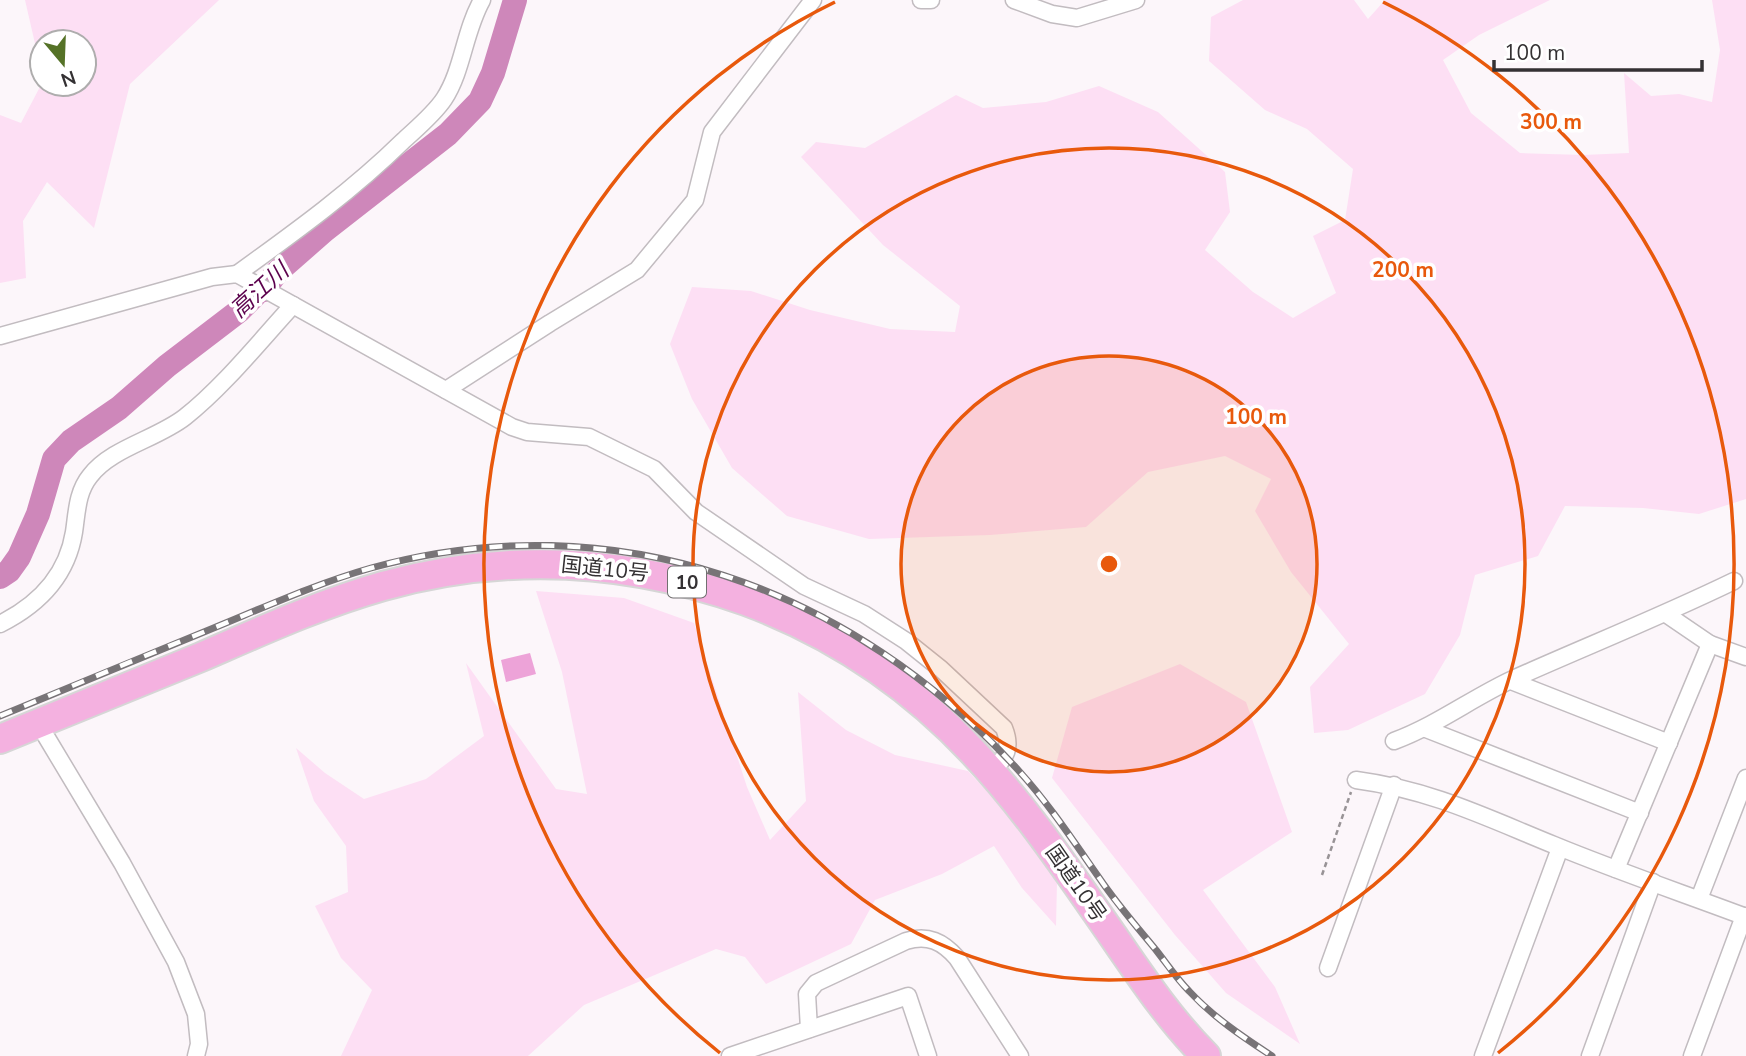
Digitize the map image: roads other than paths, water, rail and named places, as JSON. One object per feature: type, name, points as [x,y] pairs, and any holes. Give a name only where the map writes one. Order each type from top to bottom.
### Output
[{"type":"highway","name":"国道10号","points":[[0,739],[298,615],[380,587],[437,573],[482,567],[571,564],[641,571],[690,582],[760,607],[814,631],[861,658],[908,692],[958,736],[992,772],[1051,847],[1152,993],[1206,1056]]},
{"type":"street","points":[[0,336],[212,277],[237,274],[367,177],[442,101],[454,81],[464,41],[482,0]]},
{"type":"street","points":[[446,390],[637,270],[695,200],[712,132],[813,0]]},
{"type":"street","points":[[921,0],[931,0]]},
{"type":"street","points":[[1014,0],[1052,14],[1077,18],[1136,0]]},
{"type":"street","points":[[237,274],[520,430],[589,437],[659,473],[696,512],[804,586],[853,608],[906,641],[941,669],[1004,728],[1008,752],[992,772]]},
{"type":"street","points":[[0,624],[31,605],[49,588],[61,571],[70,552],[78,499],[89,477],[98,467],[168,430],[199,406],[293,305]]},
{"type":"street","points":[[1394,741],[1426,729],[1511,681],[1666,614],[1734,581]]},
{"type":"street","points":[[1666,614],[1710,644],[1746,657]]},
{"type":"street","points":[[1616,869],[1710,644]]},
{"type":"street","points":[[1511,681],[1669,743]]},
{"type":"street","points":[[38,723],[122,863],[176,962],[195,1014],[199,1044],[196,1056]]},
{"type":"street","points":[[1426,729],[1640,813]]},
{"type":"street","points":[[1699,899],[1746,778]]},
{"type":"street","points":[[1356,780],[1394,785],[1473,811],[1560,848],[1745,916],[1692,1056]]},
{"type":"street","points":[[1328,968],[1394,785]]},
{"type":"street","points":[[1483,1056],[1560,848]]},
{"type":"street","points":[[1590,1056],[1653,882]]},
{"type":"street","points":[[809,1029],[807,994],[816,983],[906,941],[929,938],[944,945],[957,958],[1020,1056]]},
{"type":"street","points":[[738,1055],[908,996],[928,1056]]},
{"type":"waterway","name":"高江川","points":[[0,577],[9,571],[19,557],[38,514],[54,459],[71,441],[119,408],[167,366],[239,311],[259,291],[264,290],[276,273],[325,230],[448,134],[480,101],[493,73],[515,0]]},
{"type":"railway","points":[[0,716],[332,581],[371,568],[462,550],[551,546],[639,554],[723,575],[805,608],[881,652],[953,707],[1030,784],[1113,897],[1185,986],[1218,1018],[1272,1056]]}]
